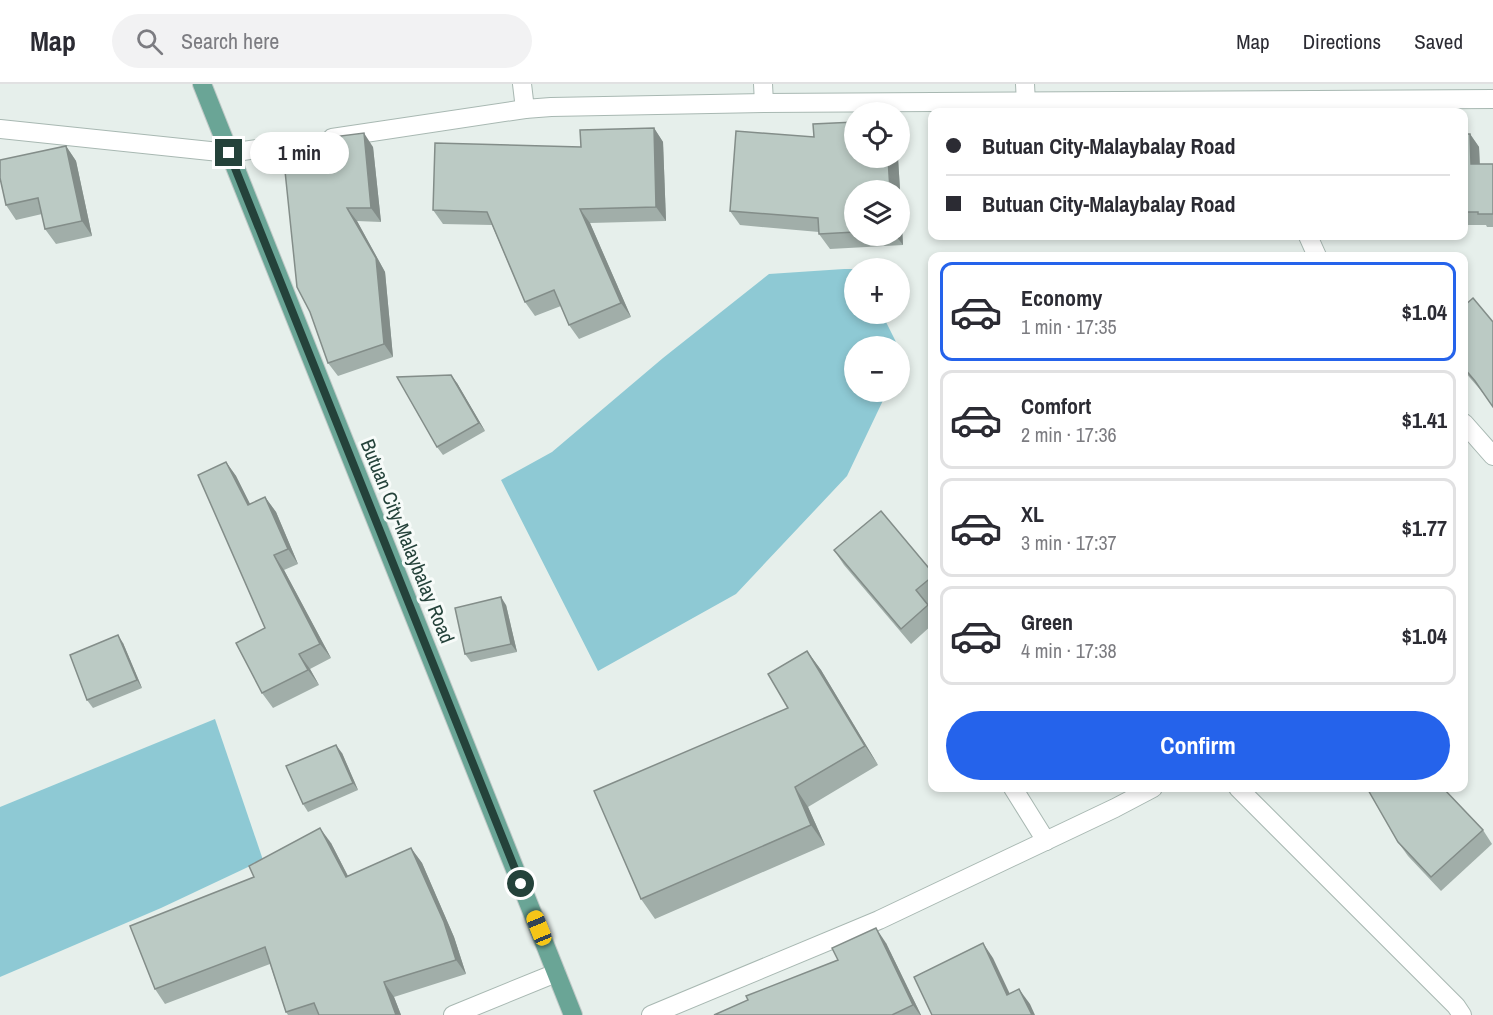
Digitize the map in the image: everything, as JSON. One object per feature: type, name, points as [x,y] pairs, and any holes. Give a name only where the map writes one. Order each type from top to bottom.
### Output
[{"type":"main road","name":"Butuan City-Malaybalay Road","points":[[202,84],[573,1015]]},
{"type":"street","points":[[522,84],[525,109]]},
{"type":"street","points":[[763,84],[764,103]]},
{"type":"street","points":[[1025,84],[1026,103]]},
{"type":"street","points":[[0,129],[229,153],[525,109],[764,103],[1026,103],[1256,93],[1295,107],[1493,99]]},
{"type":"street","points":[[1468,428],[1493,456]]},
{"type":"street","points":[[1015,792],[1046,841]]},
{"type":"street","points":[[651,1015],[879,920],[1145,792]]},
{"type":"street","points":[[1242,792],[1456,1006],[1462,1015]]},
{"type":"street","points":[[453,1015],[556,973]]},
{"type":"water","points":[[844,269],[844,324],[887,324],[893,336],[844,336],[844,402],[882,402],[847,476],[736,594],[598,671],[501,480],[552,452],[663,358],[769,274]]},
{"type":"water","points":[[215,719],[263,860],[161,908],[0,977],[0,807]]},
{"type":"building","points":[[844,123],[844,168],[889,168],[889,180],[844,180],[844,233],[819,234],[818,218],[730,211],[736,131],[814,137],[813,124]]},
{"type":"building","points":[[654,128],[656,207],[580,209],[621,303],[569,325],[554,290],[525,302],[487,212],[433,210],[435,143],[581,147],[580,130]]},
{"type":"building","points":[[364,133],[371,208],[347,208],[376,258],[384,344],[328,363],[310,312],[297,287],[282,142],[332,134],[333,137]]},
{"type":"building","points":[[1468,134],[1470,134],[1471,164],[1493,164],[1493,214],[1478,214],[1478,212],[1468,212]]},
{"type":"building","points":[[66,146],[82,221],[45,229],[38,198],[6,205],[0,178],[0,160]]},
{"type":"building","points":[[1473,298],[1493,322],[1493,407],[1468,373],[1468,302]]},
{"type":"building","points":[[451,375],[479,423],[437,447],[397,377]]},
{"type":"building","points":[[226,462],[248,505],[265,497],[288,549],[274,555],[320,644],[299,654],[308,670],[262,693],[236,643],[265,628],[198,475]]},
{"type":"building","points":[[881,511],[928,567],[928,580],[916,590],[928,605],[901,629],[834,550]]},
{"type":"building","points":[[501,597],[511,644],[465,654],[455,608]]},
{"type":"building","points":[[118,635],[137,680],[87,700],[70,655]]},
{"type":"building","points":[[807,651],[865,746],[795,787],[811,825],[641,899],[594,791],[788,708],[768,674]]},
{"type":"building","points":[[336,745],[353,783],[303,804],[286,766]]},
{"type":"building","points":[[1369,792],[1447,792],[1483,830],[1431,877],[1398,842]]},
{"type":"building","points":[[320,828],[346,877],[411,848],[444,922],[456,960],[384,982],[396,1015],[319,1015],[314,1003],[286,1012],[265,947],[155,989],[130,926],[254,877],[249,866]]},
{"type":"building","points":[[876,928],[913,1005],[892,1015],[714,1015],[748,1000],[746,996],[838,960],[832,948]]},
{"type":"building","points":[[983,943],[1007,995],[1019,989],[1032,1015],[932,1015],[914,977]]},
{"type":"route","points":[[229,153],[521,884]]}]
